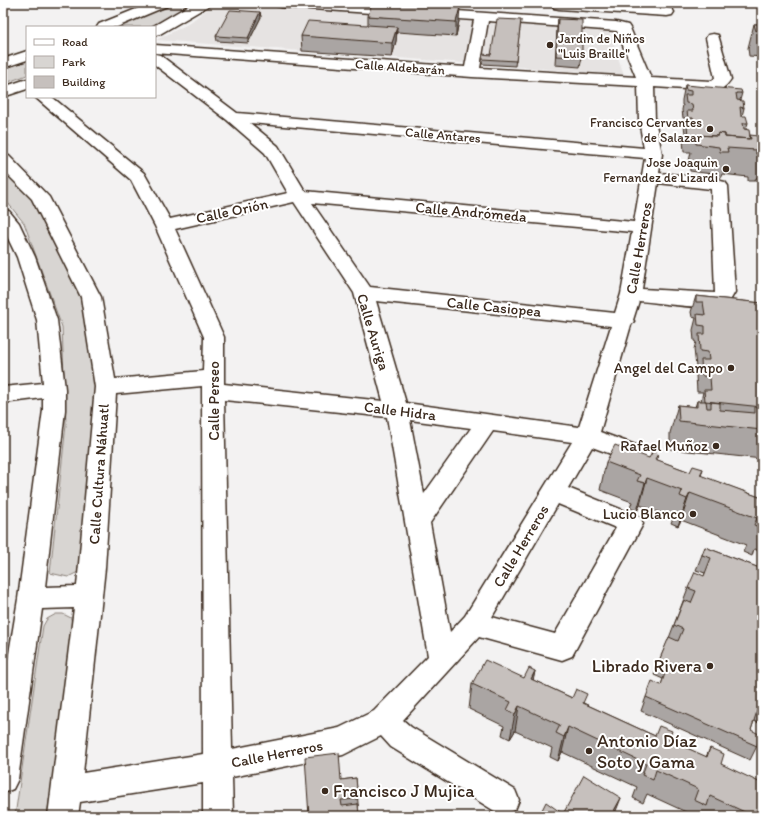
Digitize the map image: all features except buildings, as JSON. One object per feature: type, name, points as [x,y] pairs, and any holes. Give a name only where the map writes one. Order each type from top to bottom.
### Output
[{"type":"street","points":[[106,26],[162,3]]},
{"type":"street","points":[[177,3],[198,6]]},
{"type":"street","points":[[282,3],[442,8],[482,16],[596,25],[595,6]]},
{"type":"street","points":[[504,3],[504,18]]},
{"type":"street","points":[[558,5],[595,6],[666,12]]},
{"type":"street","points":[[156,30],[198,6]]},
{"type":"street","points":[[472,72],[482,16]]},
{"type":"street","name":"Calle Herreros","points":[[65,803],[218,766],[343,741],[384,720],[442,660],[474,624],[587,436],[624,321],[631,294],[654,154],[646,120],[646,82],[623,28],[616,26],[596,25]]},
{"type":"street","name":"Calle Aldebarán","points":[[156,49],[472,72],[716,86],[722,79],[713,38]]},
{"type":"street","points":[[3,64],[26,55]]},
{"type":"street","name":"Calle Auriga","points":[[156,59],[233,117],[272,150],[299,196],[364,293],[396,410],[442,660]]},
{"type":"street","points":[[4,91],[26,84]]},
{"type":"street","name":"Calle Perseo","points":[[44,98],[138,177],[164,226],[214,337],[213,384],[218,816]]},
{"type":"street","name":"Calle Antares","points":[[233,117],[654,154]]},
{"type":"street","name":"Calle Cultura Náhuatl","points":[[3,160],[40,197],[91,297],[106,387],[89,596],[65,803]]},
{"type":"street","points":[[631,294],[707,300],[721,299],[725,292],[719,186],[707,183],[651,177]]},
{"type":"street","name":"Calle Orión","points":[[164,226],[299,196]]},
{"type":"street","name":"Calle Andrómeda","points":[[299,196],[643,228]]},
{"type":"street","points":[[3,215],[10,223],[26,257],[47,320],[54,389],[54,410],[32,599],[3,780]]},
{"type":"street","name":"Calle Casiopea","points":[[364,293],[624,321]]},
{"type":"street","name":"Calle Hidra","points":[[106,387],[213,384],[587,436],[660,463]]},
{"type":"street","points":[[3,395],[54,389]]},
{"type":"street","points":[[417,522],[488,422]]},
{"type":"street","points":[[474,624],[562,648],[631,524],[553,492]]},
{"type":"street","points":[[32,599],[89,596]]},
{"type":"street","points":[[384,720],[402,737],[504,800]]},
{"type":"shaded area","points":[[215,3],[475,21],[466,63],[156,40],[188,24]]},
{"type":"shaded area","name":"Jardin de Niños \"Luis Braille\"","points":[[490,23],[609,31],[624,75],[482,64]]},
{"type":"green space","points":[[172,3],[195,3],[165,20],[150,26],[118,26]]},
{"type":"green space","points":[[26,60],[26,75],[3,84],[3,69]]},
{"type":"green space","points":[[3,169],[33,200],[83,298],[94,361],[96,410],[82,570],[68,577],[50,573],[66,425],[62,327],[24,223],[3,197]]},
{"type":"green space","points":[[56,614],[63,614],[71,618],[73,631],[47,816],[15,816],[43,626],[47,619]]},
{"type":"place","name":"Jardin de Niños \"Luis Braille\"","points":[[550,45]]},
{"type":"place","name":"Francisco Cervantes de Salazar","points":[[710,129]]},
{"type":"place","name":"Jose Joaquin Fernandez de Lizardi","points":[[726,169]]},
{"type":"place","name":"Angel del Campo","points":[[731,368]]},
{"type":"place","name":"Rafael Muñoz","points":[[716,446]]},
{"type":"place","name":"Lucio Blanco","points":[[693,514]]},
{"type":"place","name":"Librado Rivera","points":[[710,666]]},
{"type":"place","name":"Antonio Díaz Soto y Gama","points":[[589,751]]},
{"type":"place","name":"Francisco J Mujica","points":[[325,791]]}]
